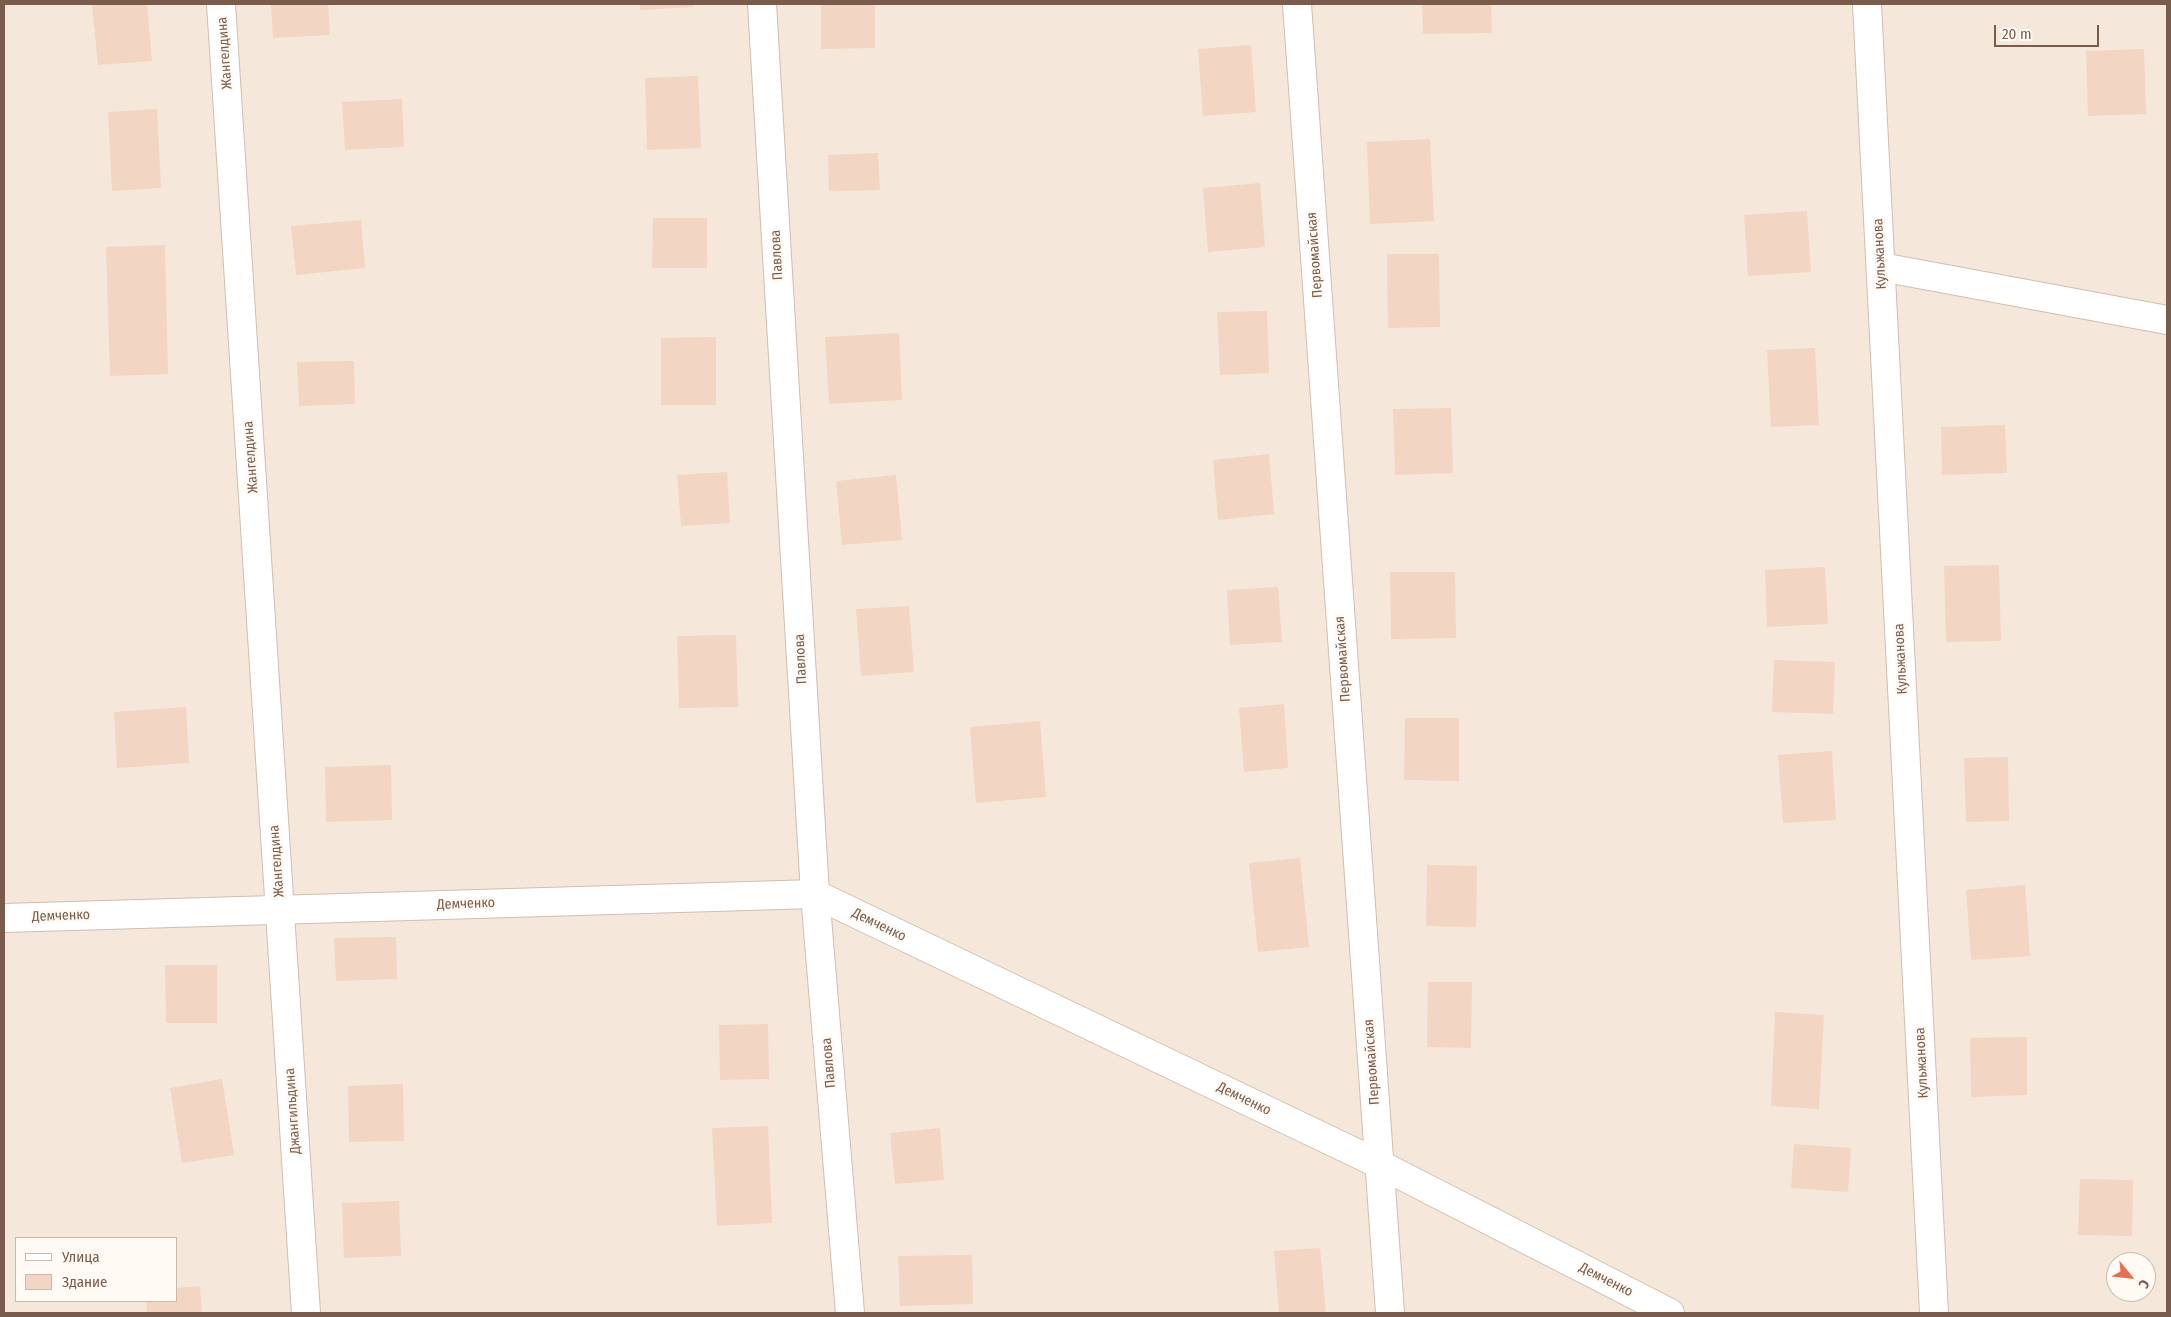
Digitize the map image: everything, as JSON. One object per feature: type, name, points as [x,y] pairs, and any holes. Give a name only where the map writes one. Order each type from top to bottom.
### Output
[{"type":"street","name":"Жангелдина","points":[[222,4],[280,910]]},
{"type":"street","name":"Павлова","points":[[762,4],[815,894],[850,1313]]},
{"type":"street","name":"Первомайская","points":[[1297,4],[1390,1313]]},
{"type":"street","name":"Кульжанова","points":[[1868,4],[1934,1313]]},
{"type":"street","points":[[1881,267],[2167,320]]},
{"type":"street","name":"Демченко","points":[[4,918],[815,894],[1379,1164],[1670,1313]]},
{"type":"street","name":"Джангильдина","points":[[280,910],[306,1313]]},
{"type":"shaded area","points":[[4,4],[2167,4],[2167,1313],[4,1313]]},
{"type":"building","points":[[92,4],[147,4],[152,61],[98,65]]},
{"type":"building","points":[[271,4],[328,4],[330,35],[273,38]]},
{"type":"building","points":[[640,4],[693,4],[693,7],[640,10]]},
{"type":"building","points":[[821,4],[875,4],[875,48],[821,49]]},
{"type":"building","points":[[1422,4],[1491,4],[1492,33],[1423,34]]},
{"type":"building","points":[[1251,45],[1256,112],[1203,116],[1198,49]]},
{"type":"building","points":[[2144,49],[2146,114],[2088,116],[2086,51]]},
{"type":"building","points":[[698,76],[701,148],[647,150],[645,78]]},
{"type":"building","points":[[402,99],[404,147],[345,150],[342,102]]},
{"type":"building","points":[[157,109],[161,188],[112,191],[108,112]]},
{"type":"building","points":[[1430,139],[1434,221],[1370,224],[1367,142]]},
{"type":"building","points":[[878,153],[880,190],[829,191],[828,155]]},
{"type":"building","points":[[1260,183],[1265,247],[1208,252],[1203,188]]},
{"type":"building","points":[[1807,211],[1811,272],[1748,276],[1744,215]]},
{"type":"building","points":[[653,218],[707,218],[707,268],[652,268]]},
{"type":"building","points":[[361,220],[365,268],[296,275],[291,226]]},
{"type":"building","points":[[165,245],[168,374],[110,376],[106,247]]},
{"type":"building","points":[[1387,254],[1439,254],[1440,327],[1388,328]]},
{"type":"building","points":[[1267,311],[1269,373],[1220,375],[1217,312]]},
{"type":"building","points":[[899,333],[902,400],[829,404],[825,337]]},
{"type":"building","points":[[716,337],[716,405],[661,405],[661,338]]},
{"type":"building","points":[[1815,348],[1819,425],[1771,427],[1767,350]]},
{"type":"building","points":[[354,361],[355,404],[299,406],[297,362]]},
{"type":"building","points":[[1451,408],[1453,473],[1395,475],[1393,409]]},
{"type":"building","points":[[2005,425],[2007,473],[1942,475],[1941,427]]},
{"type":"building","points":[[1269,454],[1274,514],[1218,520],[1213,460]]},
{"type":"building","points":[[727,472],[730,523],[681,526],[677,475]]},
{"type":"building","points":[[896,475],[902,540],[842,545],[836,481]]},
{"type":"building","points":[[1999,565],[2001,641],[1946,642],[1944,566]]},
{"type":"building","points":[[1825,567],[1828,624],[1767,627],[1765,570]]},
{"type":"building","points":[[1390,572],[1455,572],[1456,638],[1391,639]]},
{"type":"building","points":[[1278,587],[1282,642],[1230,645],[1227,590]]},
{"type":"building","points":[[909,606],[914,672],[861,676],[856,609]]},
{"type":"building","points":[[736,635],[738,707],[679,708],[677,636]]},
{"type":"building","points":[[1774,660],[1835,662],[1833,714],[1772,712]]},
{"type":"building","points":[[1284,704],[1288,768],[1244,772],[1239,708]]},
{"type":"building","points":[[186,707],[189,763],[117,768],[114,712]]},
{"type":"building","points":[[1405,718],[1459,718],[1459,781],[1404,780]]},
{"type":"building","points":[[1040,721],[1046,797],[976,803],[970,727]]},
{"type":"building","points":[[1832,751],[1836,820],[1783,823],[1778,755]]},
{"type":"building","points":[[2008,757],[2009,821],[1966,822],[1964,758]]},
{"type":"building","points":[[391,765],[392,820],[326,822],[325,767]]},
{"type":"building","points":[[1300,858],[1309,947],[1258,952],[1249,863]]},
{"type":"building","points":[[1427,865],[1477,866],[1476,927],[1426,926]]},
{"type":"building","points":[[2025,885],[2030,956],[1971,960],[1966,890]]},
{"type":"building","points":[[396,937],[397,979],[336,981],[334,938]]},
{"type":"building","points":[[165,965],[217,965],[217,1023],[166,1023]]},
{"type":"building","points":[[1428,982],[1472,982],[1471,1048],[1427,1047]]},
{"type":"building","points":[[1775,1012],[1824,1015],[1819,1109],[1771,1106]]},
{"type":"building","points":[[768,1024],[769,1079],[720,1080],[719,1025]]},
{"type":"building","points":[[2027,1037],[2027,1095],[1971,1097],[1970,1038]]},
{"type":"building","points":[[222,1079],[234,1155],[182,1163],[170,1088]]},
{"type":"building","points":[[403,1084],[404,1141],[349,1142],[348,1086]]},
{"type":"building","points":[[768,1126],[772,1223],[717,1226],[712,1128]]},
{"type":"building","points":[[940,1128],[944,1180],[895,1184],[890,1133]]},
{"type":"building","points":[[1794,1144],[1851,1148],[1848,1192],[1791,1188]]},
{"type":"building","points":[[2080,1179],[2133,1180],[2132,1236],[2078,1235]]},
{"type":"building","points":[[399,1201],[401,1256],[344,1258],[342,1203]]},
{"type":"building","points":[[1320,1248],[1326,1313],[1279,1313],[1274,1251]]},
{"type":"building","points":[[972,1255],[973,1304],[900,1306],[898,1256]]},
{"type":"building","points":[[200,1286],[202,1313],[147,1313],[146,1302],[178,1302],[178,1288]]}]
